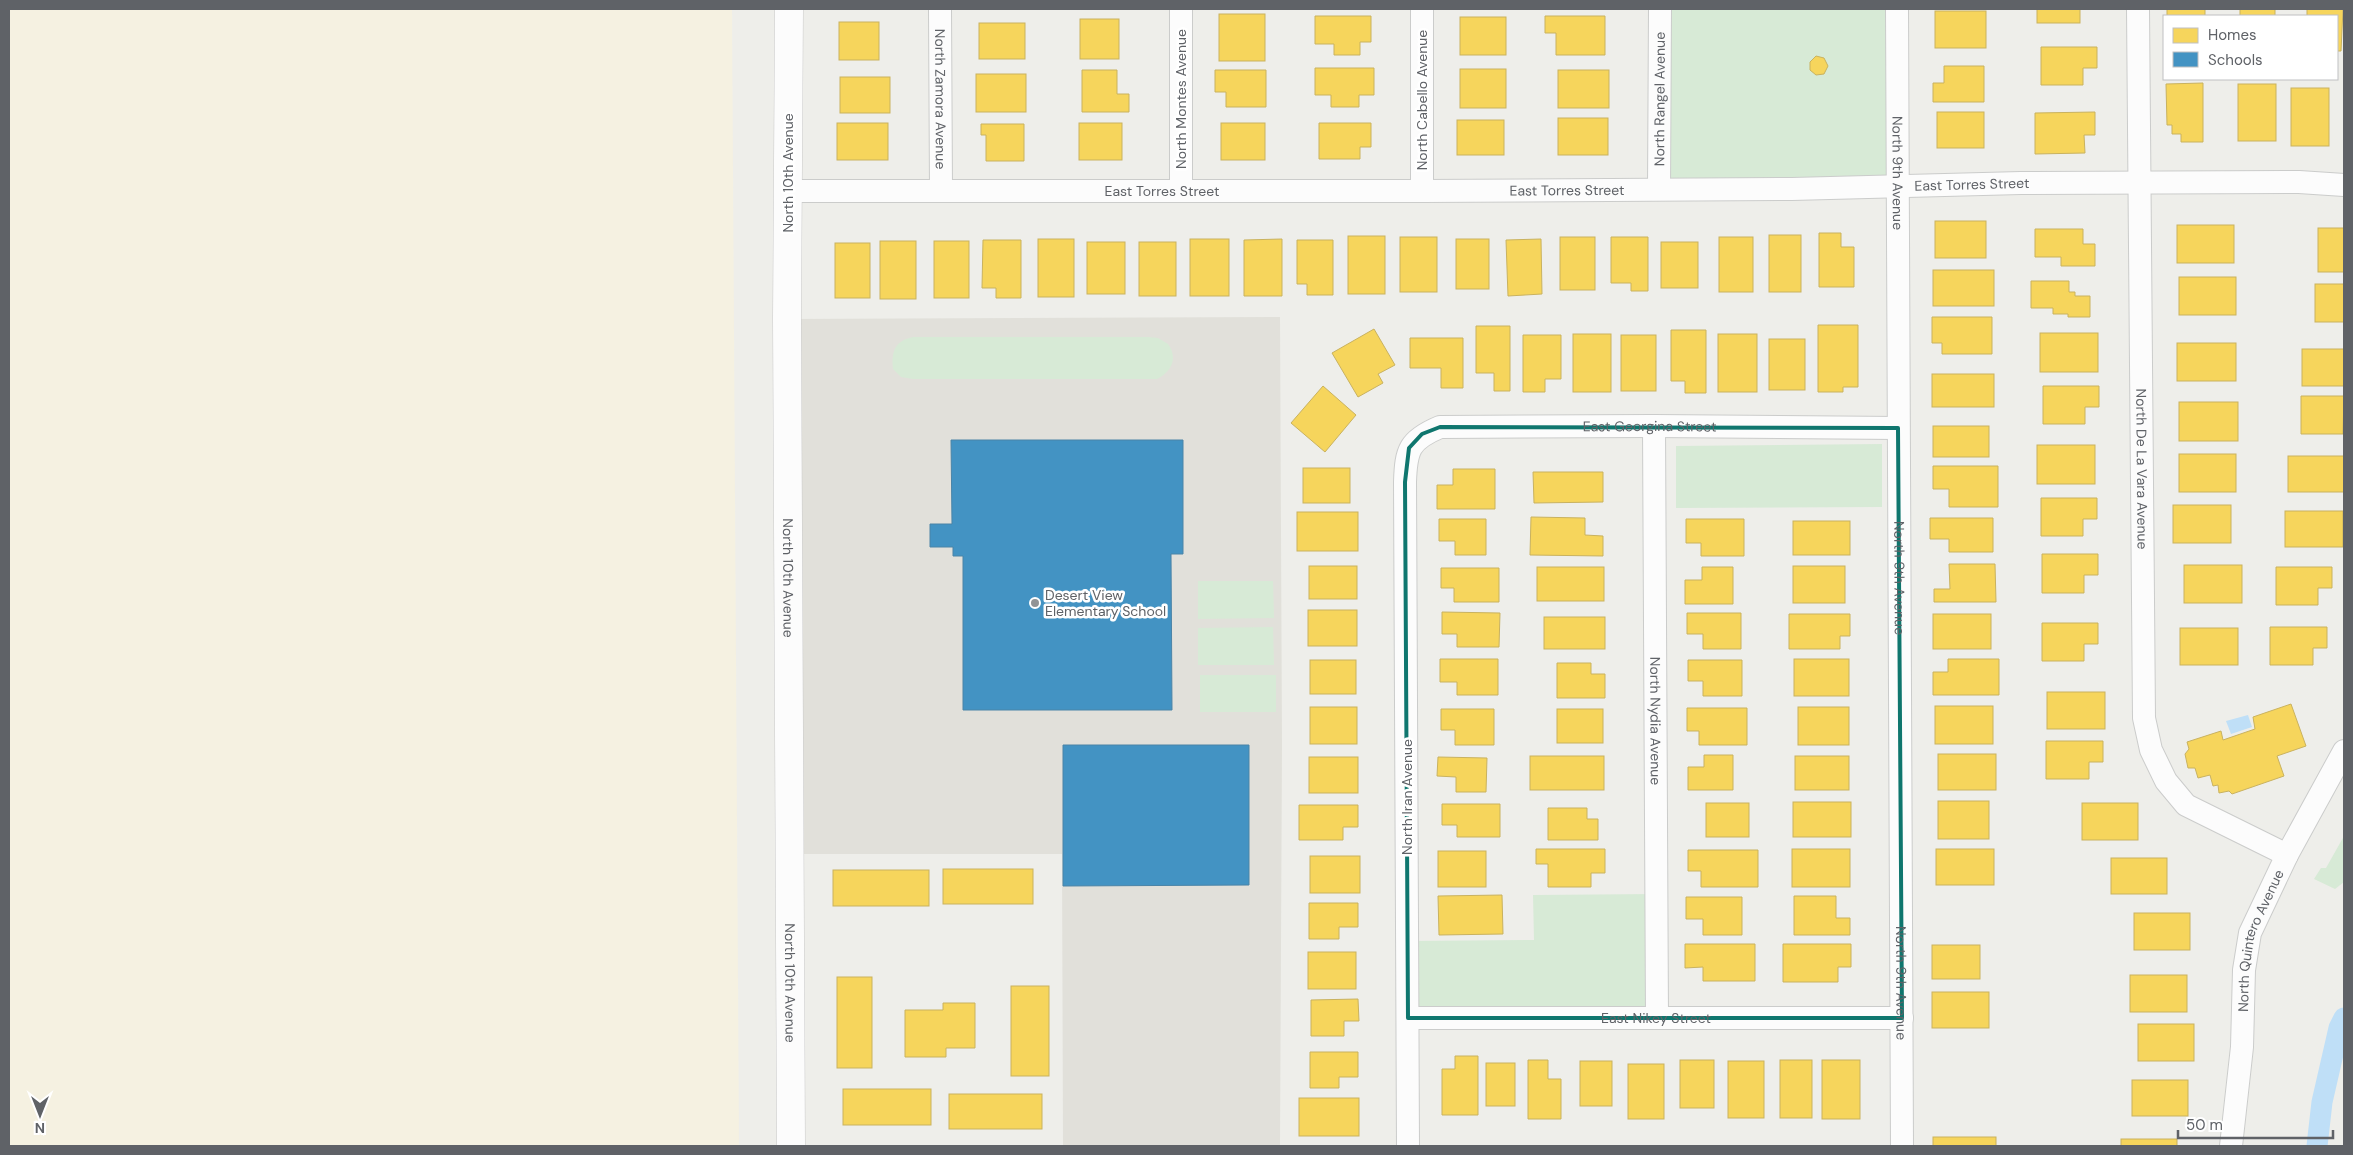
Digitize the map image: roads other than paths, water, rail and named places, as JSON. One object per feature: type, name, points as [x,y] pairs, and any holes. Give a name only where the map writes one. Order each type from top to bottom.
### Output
[{"type":"main road","name":"North 10th Avenue","points":[[789,9],[787,328],[791,1146]]},
{"type":"street","name":"North Zamora Avenue","points":[[940,9],[940,190]]},
{"type":"street","name":"North Montes Avenue","points":[[1180,190],[1181,9]]},
{"type":"street","name":"North Cabello Avenue","points":[[1422,9],[1422,192]]},
{"type":"street","name":"North Rangel Avenue","points":[[1659,189],[1660,9]]},
{"type":"street","name":"North 9th Avenue","points":[[1897,9],[1902,1146]]},
{"type":"street","name":"North De La Vara Avenue","points":[[2138,9],[2144,718],[2151,750],[2166,781],[2186,805],[2287,855]]},
{"type":"street","name":"East Torres Street","points":[[788,191],[1180,190],[1422,192],[1792,189],[1897,185],[2299,182],[2344,185]]},
{"type":"street","name":"East Georgina Street","points":[[1409,448],[1422,434],[1440,428],[1654,426],[1898,428]]},
{"type":"street","name":"North Nydia Avenue","points":[[1654,426],[1657,1017]]},
{"type":"street","name":"North Iran Avenue","points":[[1408,1146],[1405,482],[1406,458],[1409,448]]},
{"type":"street","name":"North Quintero Avenue","points":[[2231,1146],[2242,1047],[2244,970],[2250,933],[2287,855],[2344,751]]},
{"type":"street","name":"East Nikey Street","points":[[1408,1018],[1902,1018]]},
{"type":"water","points":[[2248,715],[2252,727],[2231,734],[2226,721]]},
{"type":"waterway","points":[[2317,1146],[2322,1102],[2339,1028],[2344,1018]]},
{"type":"place","name":"Desert View Elementary School","points":[[1035,603]]}]
